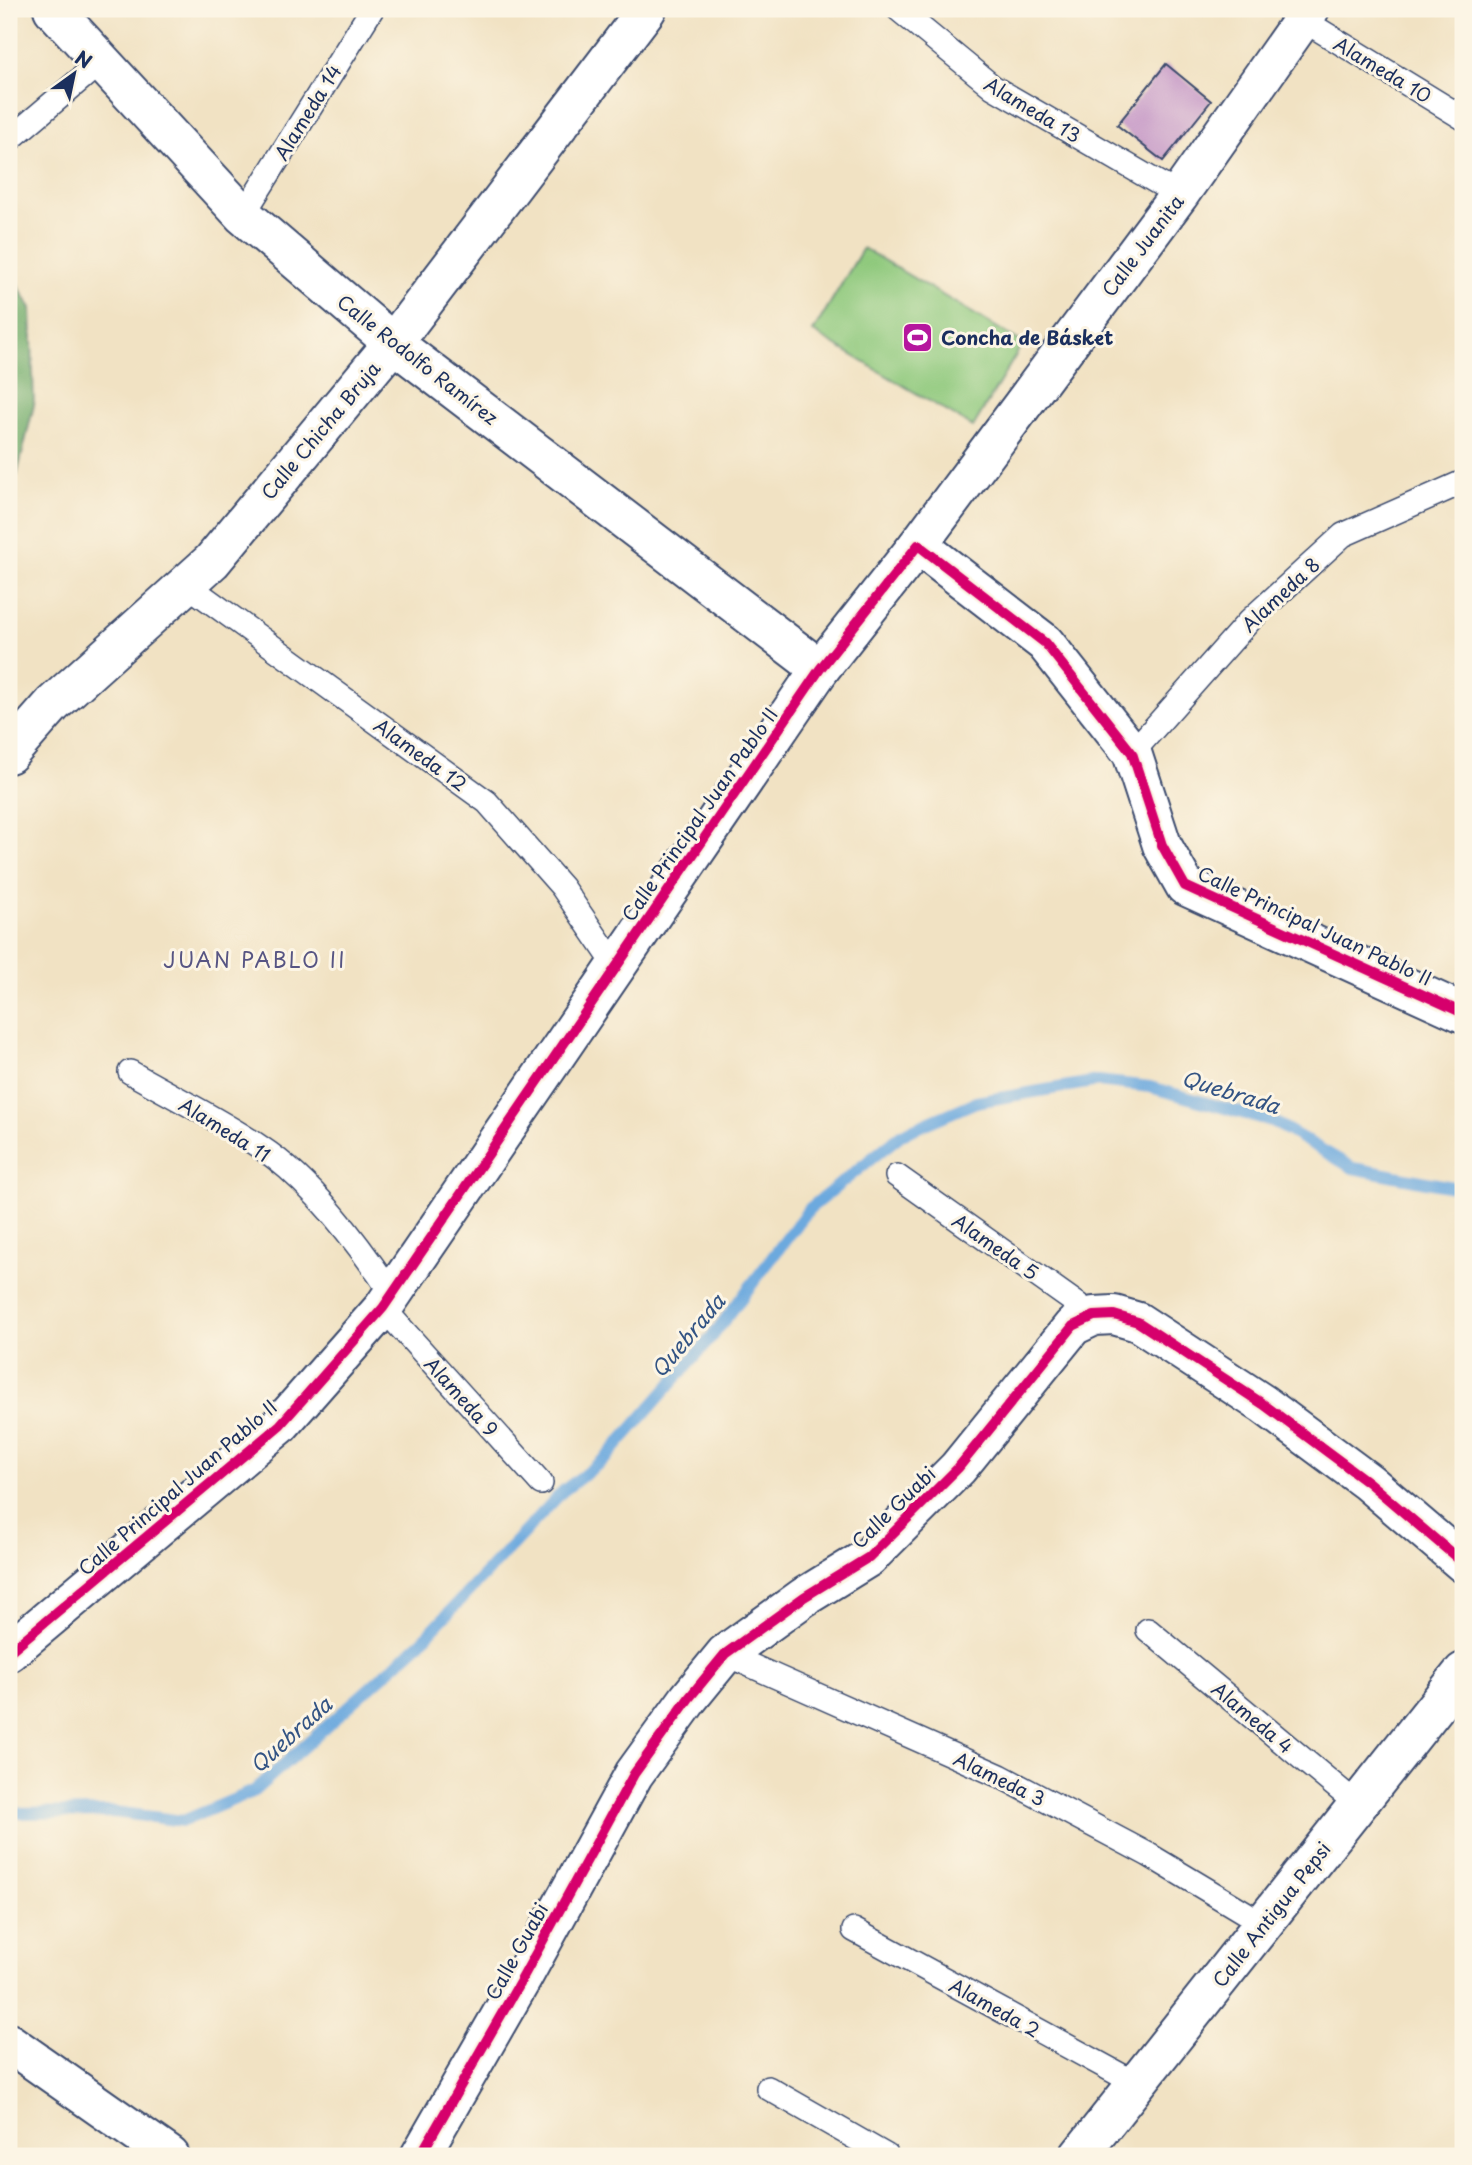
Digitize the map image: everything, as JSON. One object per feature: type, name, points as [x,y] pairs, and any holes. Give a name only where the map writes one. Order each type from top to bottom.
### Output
[{"type":"street","name":"Calle Rodolfo Ramírez","points":[[54,9],[243,215],[393,343],[820,669]]},
{"type":"street","name":"Calle Chicha Bruja","points":[[9,754],[53,704],[212,561],[393,343],[647,9]]},
{"type":"street","name":"Calle Juanita","points":[[918,545],[1179,195],[1307,14]]},
{"type":"street","name":"Calle Principal Juan Pablo II","points":[[9,1652],[279,1425],[388,1301],[820,669],[918,545],[1045,643],[1132,753],[1162,845],[1185,886],[1463,1013]]},
{"type":"street","points":[[1094,1316],[1114,1314],[1138,1322],[1263,1404],[1368,1482],[1463,1563]]},
{"type":"street","name":"Calle Guabi","points":[[420,2156],[523,1977],[634,1774],[689,1698],[725,1654],[804,1597],[869,1557],[958,1468],[1073,1326],[1094,1316]]},
{"type":"street","name":"Calle Antigua Pepsi","points":[[1079,2156],[1463,1672]]},
{"type":"street","points":[[9,2043],[170,2156]]},
{"type":"lane","name":"Alameda 14","points":[[243,215],[372,9]]},
{"type":"lane","name":"Alameda 13","points":[[898,9],[993,87],[1179,195]]},
{"type":"lane","name":"Alameda 10","points":[[1307,14],[1463,118]]},
{"type":"lane","points":[[9,141],[102,61]]},
{"type":"lane","name":"Alameda 8","points":[[1132,753],[1250,620],[1343,536],[1463,482]]},
{"type":"lane","name":"Alameda 12","points":[[186,584],[487,802],[562,887],[616,966]]},
{"type":"lane","name":"Alameda 11","points":[[130,1072],[262,1148],[315,1194],[367,1256],[388,1301]]},
{"type":"lane","name":"Alameda 5","points":[[897,1176],[1094,1316]]},
{"type":"lane","name":"Alameda 9","points":[[388,1301],[541,1483]]},
{"type":"lane","name":"Alameda 4","points":[[1148,1630],[1358,1805]]},
{"type":"lane","name":"Alameda 3","points":[[725,1654],[1000,1776],[1149,1855],[1264,1924]]},
{"type":"lane","name":"Alameda 2","points":[[854,1930],[1137,2084]]},
{"type":"lane","points":[[768,2088],[887,2156]]},
{"type":"green space","name":"Concha de Básket","points":[[863,248],[1023,343],[973,427],[813,332]]},
{"type":"green space","points":[[9,270],[31,308],[34,405],[17,475],[9,477]]},
{"type":"building","points":[[1166,64],[1211,101],[1163,161],[1117,125]]},
{"type":"waterway","name":"Quebrada","points":[[9,1813],[114,1812],[183,1821],[254,1791],[421,1642],[563,1491],[606,1458],[711,1338],[809,1209],[902,1134],[976,1102],[1098,1081],[1150,1087],[1274,1122],[1353,1168],[1463,1189]]},
{"type":"cycle path","points":[[9,1652],[280,1425],[383,1308],[820,669],[918,545],[1045,643],[1132,753],[1162,845],[1185,886],[1463,1013]]},
{"type":"cycle path","points":[[420,2156],[523,1977],[634,1774],[689,1698],[725,1654],[804,1597],[869,1557],[958,1468],[1073,1326],[1094,1316],[1114,1315],[1138,1322],[1263,1404],[1368,1482],[1463,1563]]},
{"type":"place","name":"Concha de Básket","points":[[918,337]]},
{"type":"district","name":"JUAN PABLO II","points":[[255,959]]}]
